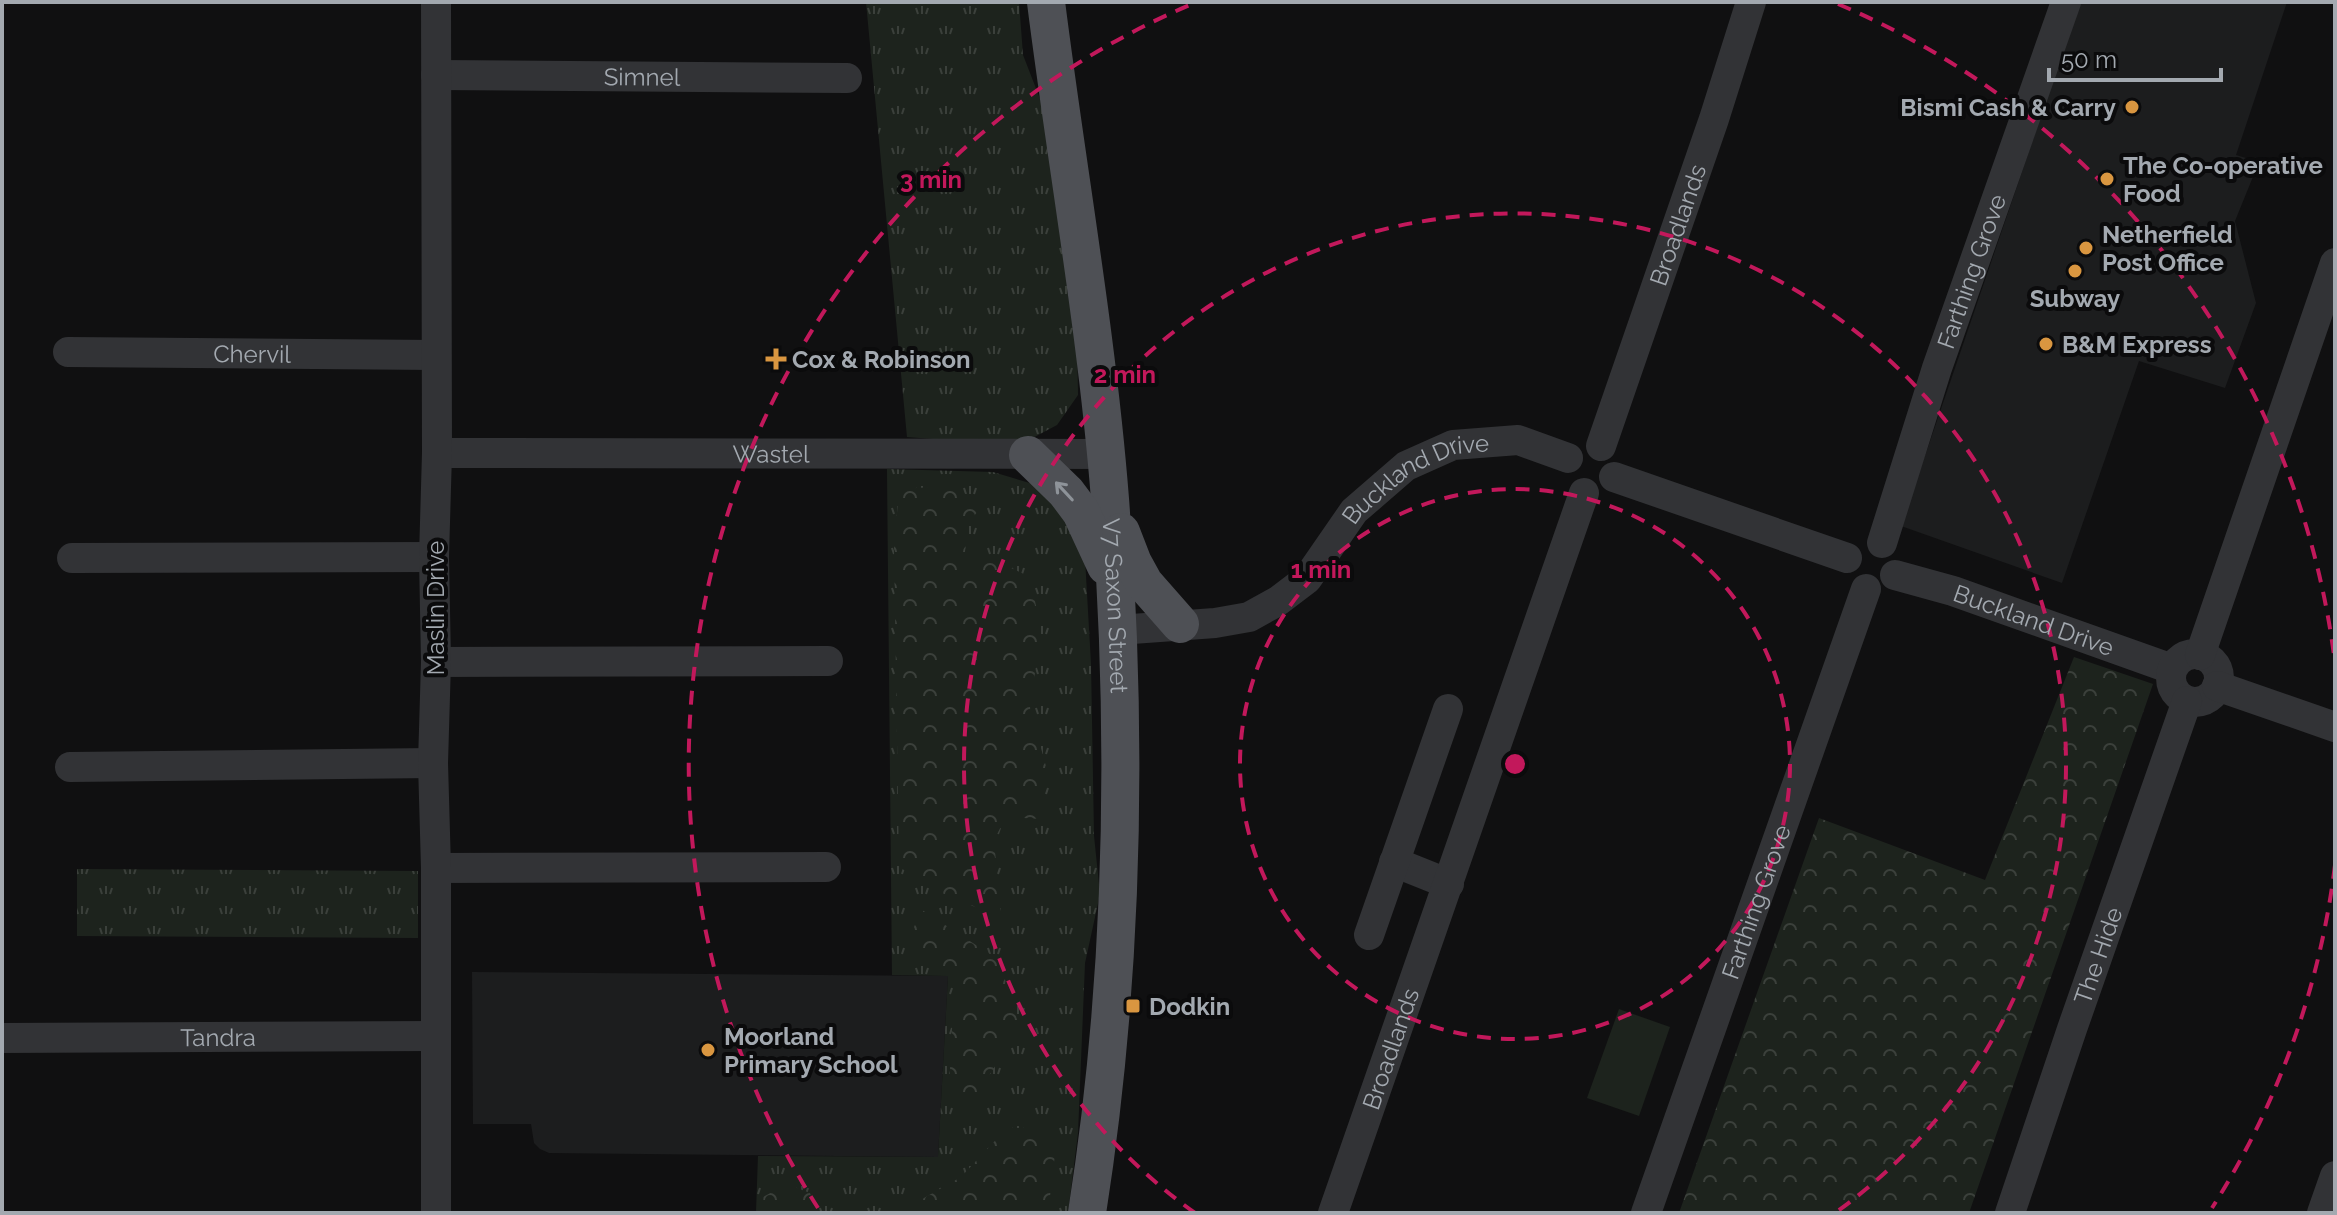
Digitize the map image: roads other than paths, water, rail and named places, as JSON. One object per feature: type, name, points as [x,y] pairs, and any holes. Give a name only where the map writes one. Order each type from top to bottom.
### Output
[{"type":"main road","name":"V7 Saxon Street","points":[[1046,2],[1087,290],[1110,499],[1118,630],[1118,877],[1105,1067],[1087,1213]]},
{"type":"main road","points":[[1028,455],[1066,492],[1081,512],[1115,583]]},
{"type":"main road","points":[[1110,499],[1138,573],[1180,624]]},
{"type":"street","name":"Maslin Drive","points":[[436,2],[437,453],[433,763],[436,1213]]},
{"type":"street","name":"Broadlands","points":[[1601,446],[1751,2]]},
{"type":"street","name":"Farthing Grove","points":[[1882,543],[1937,368],[2066,2]]},
{"type":"street","name":"Simnel","points":[[436,75],[847,78]]},
{"type":"street","points":[[2200,655],[2335,263]]},
{"type":"street","name":"Chervil","points":[[68,352],[436,355]]},
{"type":"street","name":"Buckland Drive","points":[[1118,630],[1215,623],[1249,617],[1278,601],[1307,579],[1354,511],[1406,466],[1453,445],[1518,440],[1568,458]]},
{"type":"street","points":[[1601,446],[1614,459],[1611,484],[1599,492],[1584,493],[1568,479],[1568,458],[1579,447],[1601,446]]},
{"type":"street","name":"Wastel","points":[[437,453],[1105,454]]},
{"type":"street","points":[[1614,477],[1847,558]]},
{"type":"street","name":"Broadlands","points":[[1333,1213],[1584,493]]},
{"type":"street","points":[[1865,541],[1882,543],[1892,551],[1896,563],[1895,575],[1880,588],[1866,589],[1850,577],[1847,558],[1856,546],[1865,541]]},
{"type":"street","points":[[72,558],[434,557]]},
{"type":"street","name":"Buckland Drive","points":[[1895,575],[1953,591],[2172,669]]},
{"type":"street","name":"Farthing Grove","points":[[1646,1213],[1866,589]]},
{"type":"street","points":[[2193,654],[2207,658],[2217,670],[2214,693],[2202,701],[2187,701],[2175,692],[2172,669],[2181,659],[2193,654]]},
{"type":"street","points":[[436,662],[828,661]]},
{"type":"street","points":[[2217,686],[2335,727]]},
{"type":"street","name":"The Hide","points":[[2010,1213],[2187,701]]},
{"type":"street","points":[[1369,935],[1448,709]]},
{"type":"street","points":[[70,767],[433,763]]},
{"type":"street","points":[[1394,862],[1449,884]]},
{"type":"street","points":[[436,868],[826,867]]},
{"type":"street","name":"Tandra","points":[[2,1038],[436,1036]]},
{"type":"street","points":[[2322,1213],[2335,1176]]},
{"type":"place","name":"Bismi Cash & Carry","points":[[2132,107]]},
{"type":"place","name":"The Co-operative Food","points":[[2107,179]]},
{"type":"place","name":"Netherfield Post Office","points":[[2086,248]]},
{"type":"place","name":"Subway","points":[[2075,271]]},
{"type":"place","name":"B&M Express","points":[[2046,344]]},
{"type":"place","name":"Cox & Robinson","points":[[776,359]]},
{"type":"place","name":"Dodkin","points":[[1133,1006]]},
{"type":"place","name":"Moorland Primary School","points":[[708,1050]]}]
